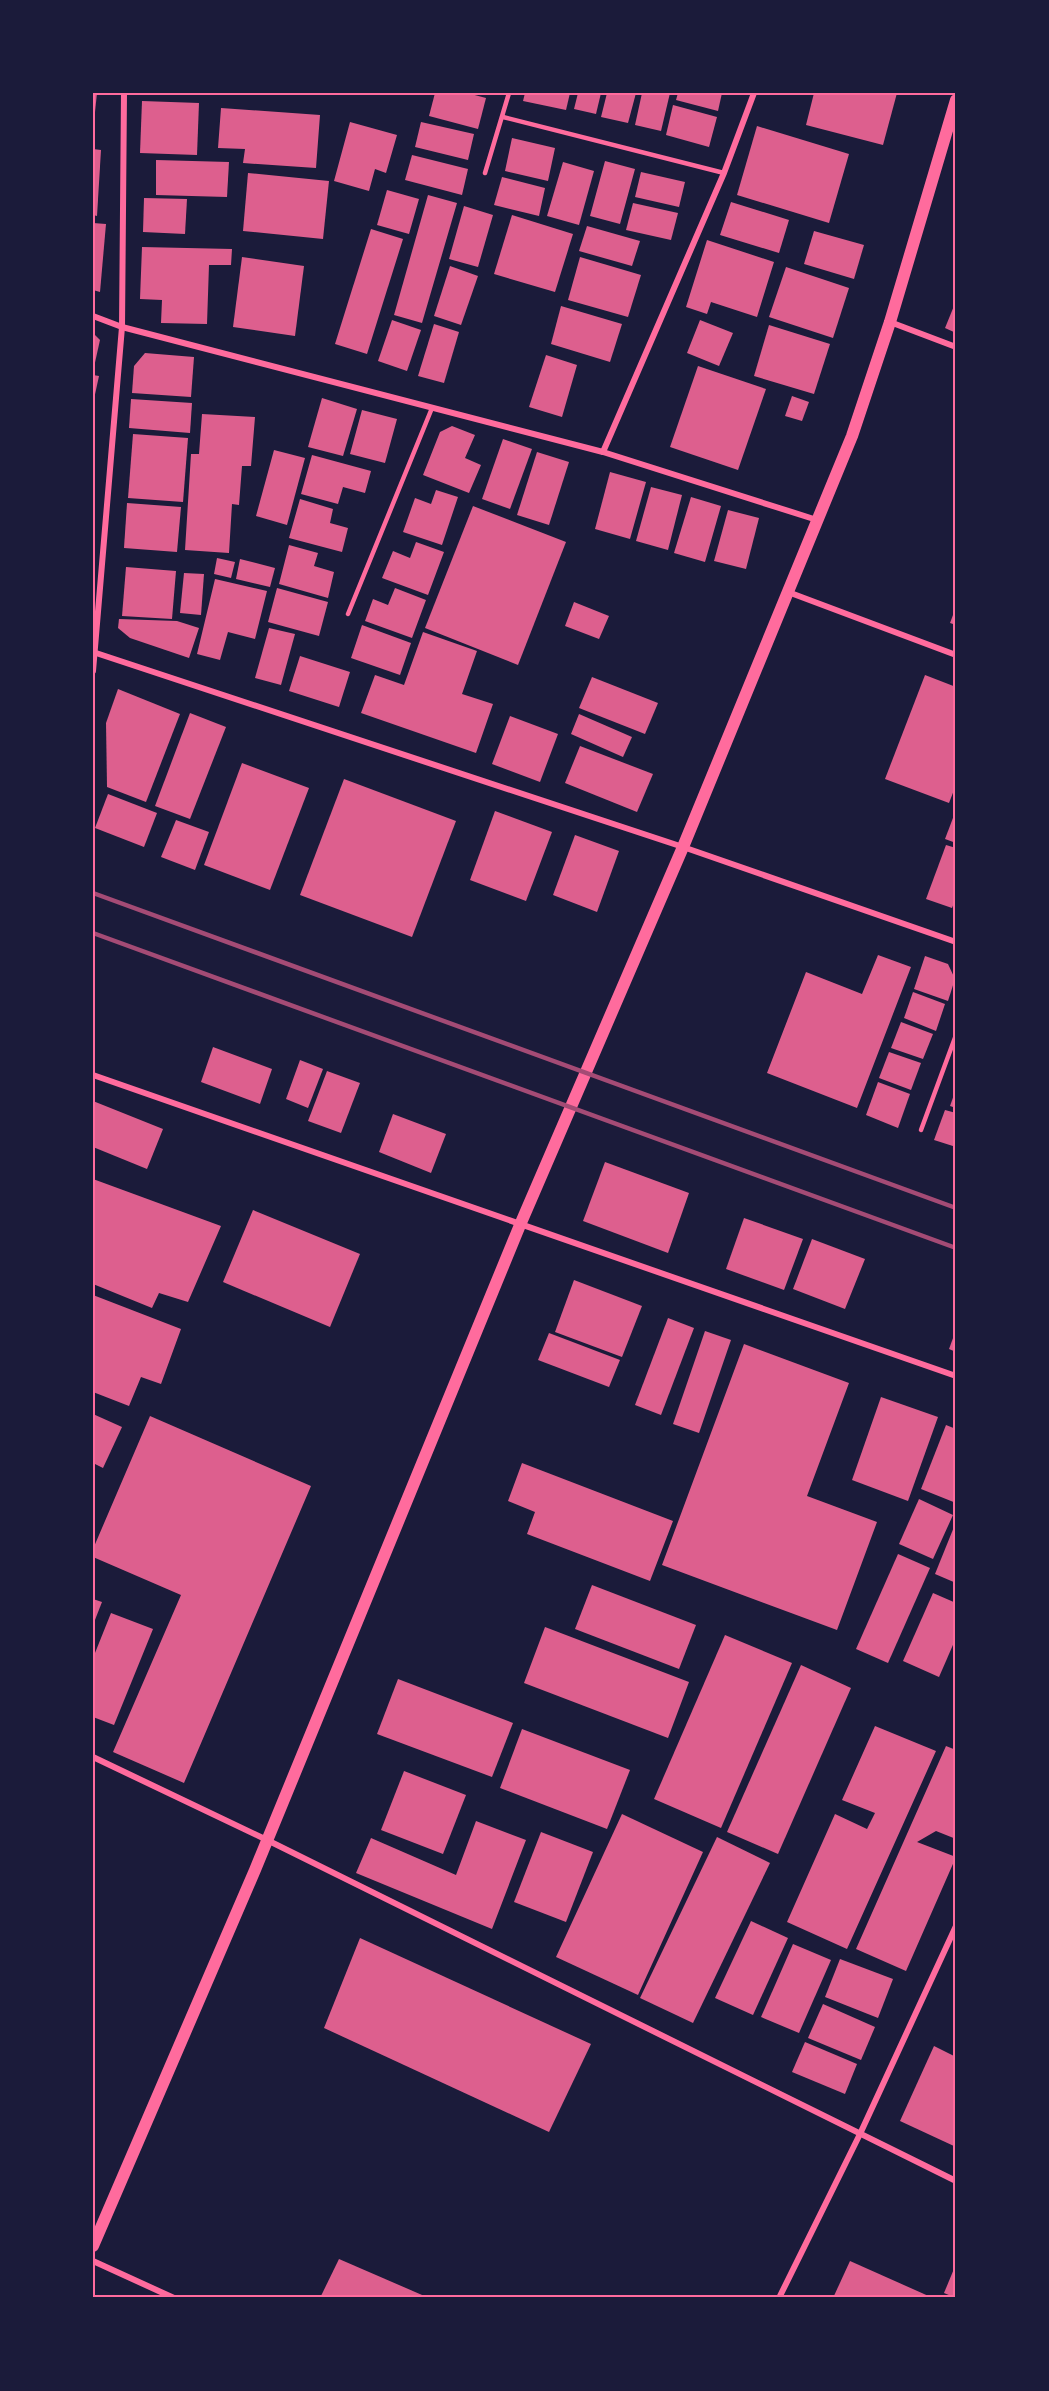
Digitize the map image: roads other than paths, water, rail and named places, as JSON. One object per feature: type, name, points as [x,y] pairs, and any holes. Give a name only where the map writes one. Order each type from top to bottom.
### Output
[{"type":"main road","points":[[93,2246],[267,1840],[520,1225],[683,847],[852,436],[890,322],[956,100]]},
{"type":"street","points":[[93,670],[122,327],[124,93]]},
{"type":"street","points":[[603,452],[724,173],[754,93]]},
{"type":"street","points":[[93,316],[122,327],[603,452],[817,520]]},
{"type":"street","points":[[890,322],[956,347]]},
{"type":"street","points":[[788,592],[956,655]]},
{"type":"street","points":[[94,652],[683,847],[956,942]]},
{"type":"street","points":[[93,1075],[956,1376]]},
{"type":"street","points":[[93,1757],[267,1840],[956,2181]]},
{"type":"street","points":[[779,2298],[860,2134],[956,1926]]},
{"type":"street","points":[[93,2261],[174,2298]]},
{"type":"lane","points":[[485,173],[509,93]]},
{"type":"lane","points":[[503,117],[724,173]]},
{"type":"lane","points":[[348,614],[432,408]]},
{"type":"lane","points":[[921,1130],[956,1035]]},
{"type":"railway","points":[[93,893],[956,1208]]},
{"type":"railway","points":[[93,933],[956,1248]]}]
